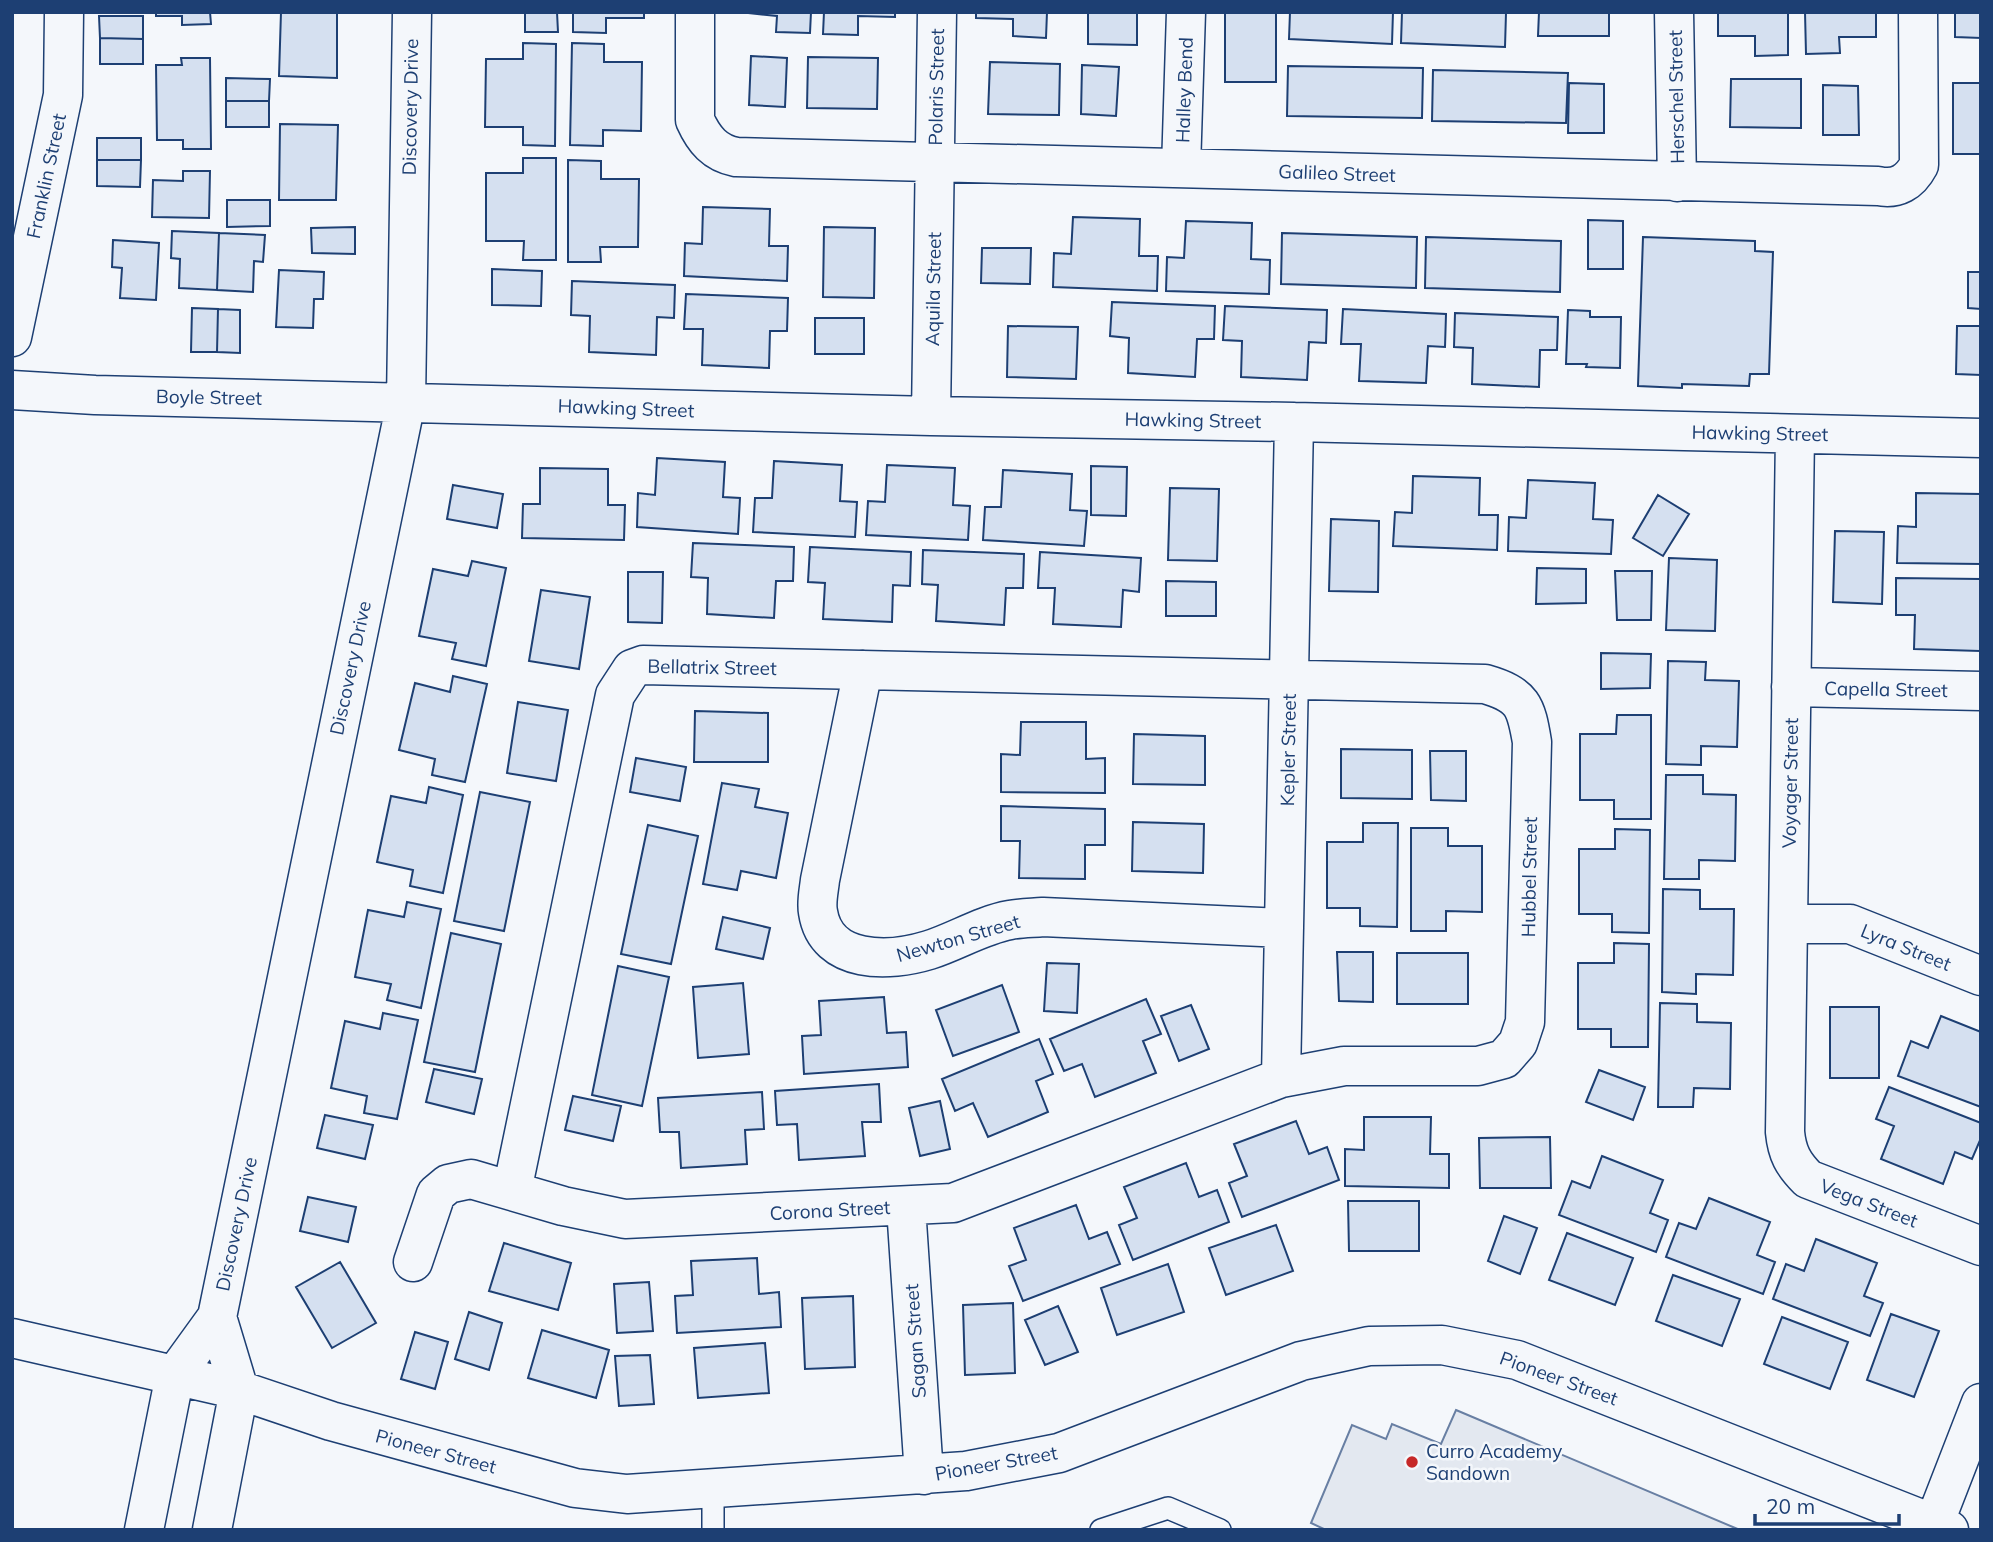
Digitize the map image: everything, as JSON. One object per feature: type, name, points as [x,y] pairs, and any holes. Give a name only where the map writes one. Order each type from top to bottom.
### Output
[{"type":"street","name":"Franklin Street","points":[[12,337],[63,96],[64,12]]},
{"type":"street","name":"Discovery Drive","points":[[144,1530],[175,1375],[217,1317],[405,402],[412,12]]},
{"type":"street","name":"Galileo Street","points":[[695,12],[695,120],[710,145],[723,154],[736,157],[1888,188],[1907,181],[1919,166],[1918,12]]},
{"type":"street","name":"Polaris Street","points":[[935,161],[937,12]]},
{"type":"street","name":"Halley Bend","points":[[1181,168],[1186,12]]},
{"type":"street","name":"Herschel Street","points":[[1674,12],[1677,182]]},
{"type":"street","name":"Aquila Street","points":[[931,416],[935,161]]},
{"type":"street","name":"Boyle Street","points":[[12,390],[95,395],[405,402]]},
{"type":"street","name":"Hawking Street","points":[[405,402],[1981,439]]},
{"type":"street","name":"Kepler Street","points":[[1281,1077],[1294,422]]},
{"type":"street","name":"Voyager Street","points":[[1785,1132],[1795,434]]},
{"type":"street","name":"Bellatrix Street","points":[[512,1191],[615,695],[632,669],[643,665],[1289,680]]},
{"type":"street","name":"Newton Street","points":[[863,670],[820,880],[817,911],[823,930],[833,943],[846,952],[891,958],[929,950],[1010,920],[1043,917],[1284,928]]},
{"type":"street","name":"Hubbel Street","points":[[1281,1077],[1345,1066],[1478,1066],[1504,1059],[1518,1043],[1525,1022],[1532,743],[1528,715],[1523,704],[1503,689],[1485,684],[1289,680]]},
{"type":"street","name":"Capella Street","points":[[1791,687],[1981,691]]},
{"type":"street","name":"Lyra Street","points":[[1788,924],[1850,924],[1981,976]]},
{"type":"street","name":"Corona Street","points":[[414,1262],[436,1194],[448,1184],[471,1179],[564,1206],[625,1219],[953,1203],[1281,1077]]},
{"type":"street","name":"Vega Street","points":[[1785,1132],[1787,1150],[1794,1166],[1808,1179],[1981,1247]]},
{"type":"street","name":"Sagan Street","points":[[906,1207],[924,1475]]},
{"type":"street","name":"Discovery Drive","points":[[212,1530],[239,1390],[217,1317]]},
{"type":"street","name":"Pioneer Street","points":[[12,1338],[239,1390],[405,1443],[575,1488],[627,1494],[966,1471],[1059,1453],[1323,1355],[1369,1346],[1442,1345],[1517,1360],[1922,1524]]},
{"type":"street","points":[[1922,1524],[1981,1403]]},
{"type":"lane","points":[[713,1488],[713,1530]]},
{"type":"lane","points":[[1101,1530],[1168,1508],[1220,1530]]},
{"type":"shaded area","points":[[1456,1410],[1740,1530],[1326,1530],[1311,1523],[1352,1425],[1386,1439],[1392,1424],[1441,1444]]},
{"type":"building","points":[[156,12],[210,12],[211,24],[182,25],[182,16],[156,16]]},
{"type":"building","points":[[281,12],[337,12],[337,78],[279,76]]},
{"type":"building","points":[[557,12],[558,32],[525,32],[525,13],[487,13]]},
{"type":"building","points":[[573,12],[644,12],[644,18],[606,18],[606,33],[573,32]]},
{"type":"building","points":[[739,12],[811,12],[810,33],[776,32],[777,16]]},
{"type":"building","points":[[824,12],[895,12],[895,17],[858,16],[858,35],[823,34]]},
{"type":"building","points":[[976,12],[1047,12],[1046,38],[1013,36],[1013,19],[976,18]]},
{"type":"building","points":[[1088,12],[1137,12],[1137,45],[1088,44]]},
{"type":"building","points":[[1290,12],[1393,12],[1392,44],[1289,39]]},
{"type":"building","points":[[1402,12],[1506,13],[1505,47],[1401,43]]},
{"type":"building","points":[[1539,12],[1609,12],[1609,36],[1538,36]]},
{"type":"building","points":[[1718,12],[1788,12],[1788,55],[1755,56],[1755,36],[1718,36]]},
{"type":"building","points":[[1805,12],[1876,12],[1876,37],[1839,37],[1840,53],[1806,54]]},
{"type":"building","points":[[1955,12],[1981,12],[1981,38],[1955,37]]},
{"type":"building","points":[[1225,13],[1276,13],[1276,82],[1225,82]]},
{"type":"building","points":[[99,16],[143,16],[143,39],[100,38]]},
{"type":"building","points":[[100,38],[143,39],[143,64],[100,64]]},
{"type":"building","points":[[523,43],[556,44],[555,146],[523,145],[523,127],[485,127],[486,59],[523,59]]},
{"type":"building","points":[[572,43],[604,44],[604,62],[642,62],[641,131],[603,130],[603,146],[570,145]]},
{"type":"building","points":[[751,56],[787,58],[785,107],[749,105]]},
{"type":"building","points":[[808,57],[878,58],[877,109],[807,108]]},
{"type":"building","points":[[181,58],[210,58],[211,149],[183,149],[183,140],[157,140],[156,65],[182,65]]},
{"type":"building","points":[[990,62],[1060,64],[1059,115],[988,114]]},
{"type":"building","points":[[1082,65],[1119,67],[1116,116],[1081,114]]},
{"type":"building","points":[[1288,66],[1423,68],[1422,118],[1287,116]]},
{"type":"building","points":[[1433,70],[1568,73],[1566,123],[1432,121]]},
{"type":"building","points":[[226,78],[270,79],[269,101],[226,101]]},
{"type":"building","points":[[1731,79],[1801,79],[1801,128],[1730,127]]},
{"type":"building","points":[[1569,83],[1604,84],[1604,133],[1568,133]]},
{"type":"building","points":[[1953,83],[1981,83],[1981,154],[1953,154]]},
{"type":"building","points":[[1823,85],[1858,86],[1859,135],[1823,135]]},
{"type":"building","points":[[226,101],[269,101],[269,127],[226,127]]},
{"type":"building","points":[[280,124],[338,125],[336,200],[279,200]]},
{"type":"building","points":[[97,138],[141,138],[141,160],[97,160]]},
{"type":"building","points":[[523,158],[556,158],[556,260],[523,260],[524,241],[486,241],[486,173],[523,173]]},
{"type":"building","points":[[97,160],[141,160],[140,187],[97,186]]},
{"type":"building","points":[[568,160],[601,161],[601,179],[639,179],[638,247],[600,247],[601,262],[568,262]]},
{"type":"building","points":[[183,171],[210,171],[209,218],[152,217],[153,180],[183,181]]},
{"type":"building","points":[[227,200],[270,200],[270,226],[227,227]]},
{"type":"building","points":[[703,207],[770,209],[769,246],[788,246],[787,281],[684,276],[685,243],[702,244]]},
{"type":"building","points":[[1073,217],[1140,219],[1139,256],[1158,256],[1157,291],[1053,287],[1054,253],[1071,254]]},
{"type":"building","points":[[1588,220],[1623,221],[1623,269],[1588,269]]},
{"type":"building","points":[[1186,221],[1252,223],[1251,259],[1270,260],[1269,294],[1166,291],[1167,257],[1184,258]]},
{"type":"building","points":[[355,227],[355,254],[312,253],[311,228]]},
{"type":"building","points":[[824,227],[875,228],[874,298],[823,297]]},
{"type":"building","points":[[172,231],[219,233],[217,290],[179,288],[180,259],[171,258]]},
{"type":"building","points":[[219,233],[265,235],[263,262],[254,261],[253,292],[217,290]]},
{"type":"building","points":[[1282,233],[1417,237],[1416,288],[1281,284]]},
{"type":"building","points":[[1426,237],[1561,241],[1560,292],[1425,288]]},
{"type":"building","points":[[1643,237],[1755,241],[1755,251],[1773,252],[1769,374],[1750,374],[1749,386],[1638,386]]},
{"type":"building","points":[[113,240],[159,243],[156,300],[120,298],[122,268],[112,267]]},
{"type":"building","points":[[982,248],[1031,248],[1030,284],[981,283]]},
{"type":"building","points":[[492,269],[542,271],[541,306],[492,305]]},
{"type":"building","points":[[279,270],[324,272],[323,299],[314,299],[313,328],[276,327]]},
{"type":"building","points":[[1968,272],[1981,272],[1981,309],[1968,308]]},
{"type":"building","points":[[572,281],[675,285],[674,318],[657,317],[656,355],[589,352],[590,316],[571,315]]},
{"type":"building","points":[[686,294],[788,298],[787,331],[770,331],[769,368],[702,365],[703,329],[684,329]]},
{"type":"building","points":[[1112,302],[1215,306],[1214,339],[1197,339],[1195,377],[1128,373],[1129,338],[1110,336]]},
{"type":"building","points":[[1225,306],[1327,310],[1326,343],[1309,342],[1307,380],[1241,377],[1242,341],[1223,340]]},
{"type":"building","points":[[192,308],[218,309],[217,352],[191,352]]},
{"type":"building","points":[[218,309],[240,310],[240,353],[217,352]]},
{"type":"building","points":[[1343,309],[1446,314],[1445,347],[1428,346],[1426,383],[1359,381],[1361,344],[1341,344]]},
{"type":"building","points":[[1568,310],[1590,311],[1590,317],[1621,317],[1620,368],[1566,364]]},
{"type":"building","points":[[1455,313],[1558,317],[1557,350],[1540,350],[1539,387],[1472,384],[1473,348],[1454,347]]},
{"type":"building","points":[[815,318],[864,318],[864,354],[815,354]]},
{"type":"building","points":[[1008,326],[1078,327],[1076,379],[1007,377]]},
{"type":"building","points":[[1957,326],[1981,326],[1981,375],[1956,374]]},
{"type":"building","points":[[657,458],[725,462],[723,497],[740,498],[738,534],[637,527],[638,493],[655,495]]},
{"type":"building","points":[[774,461],[842,465],[840,501],[857,502],[855,537],[753,532],[755,498],[772,498]]},
{"type":"building","points":[[887,465],[955,468],[953,505],[970,506],[968,540],[866,535],[868,501],[885,502]]},
{"type":"building","points":[[1091,466],[1127,467],[1126,516],[1091,515]]},
{"type":"building","points":[[540,468],[608,469],[608,505],[625,505],[624,540],[522,538],[523,504],[540,504]]},
{"type":"building","points":[[1003,470],[1072,474],[1070,510],[1087,511],[1084,546],[983,540],[985,507],[1001,507]]},
{"type":"building","points":[[1413,476],[1480,478],[1479,515],[1498,515],[1497,550],[1393,546],[1395,512],[1412,513]]},
{"type":"building","points":[[1528,480],[1595,483],[1593,519],[1613,520],[1611,554],[1508,551],[1509,517],[1526,518]]},
{"type":"building","points":[[453,485],[503,494],[497,528],[447,519]]},
{"type":"building","points":[[1170,488],[1219,489],[1217,561],[1168,560]]},
{"type":"building","points":[[1916,493],[1981,494],[1981,564],[1897,563],[1898,526],[1916,527]]},
{"type":"building","points":[[1658,495],[1689,514],[1663,556],[1633,538]]},
{"type":"building","points":[[1331,519],[1379,521],[1378,592],[1329,591]]},
{"type":"building","points":[[1835,531],[1884,532],[1882,604],[1833,602]]},
{"type":"building","points":[[693,543],[794,547],[793,581],[776,581],[774,618],[707,614],[708,578],[691,577]]},
{"type":"building","points":[[810,547],[911,552],[910,586],[893,585],[892,622],[823,619],[825,583],[808,582]]},
{"type":"building","points":[[923,550],[1024,554],[1023,588],[1006,588],[1004,625],[936,621],[938,585],[922,584]]},
{"type":"building","points":[[1040,552],[1141,558],[1139,592],[1123,590],[1121,627],[1053,624],[1055,588],[1038,588]]},
{"type":"building","points":[[1669,558],[1717,560],[1715,631],[1666,630]]},
{"type":"building","points":[[472,561],[506,568],[486,666],[452,659],[456,643],[419,636],[433,569],[468,576]]},
{"type":"building","points":[[1537,568],[1586,569],[1586,603],[1536,604]]},
{"type":"building","points":[[1615,571],[1652,571],[1651,620],[1617,620]]},
{"type":"building","points":[[628,572],[663,572],[662,623],[628,622]]},
{"type":"building","points":[[1896,578],[1981,579],[1980,651],[1914,649],[1915,615],[1896,615]]},
{"type":"building","points":[[1166,581],[1216,582],[1216,616],[1166,616]]},
{"type":"building","points":[[541,590],[590,597],[579,669],[529,661]]},
{"type":"building","points":[[1601,653],[1651,654],[1650,688],[1601,689]]},
{"type":"building","points":[[1668,661],[1706,662],[1705,680],[1739,681],[1737,747],[1701,746],[1701,765],[1666,764]]},
{"type":"building","points":[[453,676],[487,684],[465,782],[432,775],[435,759],[399,750],[415,683],[450,692]]},
{"type":"building","points":[[518,702],[568,710],[556,781],[507,773]]},
{"type":"building","points":[[695,711],[768,713],[768,762],[694,762]]},
{"type":"building","points":[[1617,715],[1651,715],[1651,819],[1614,819],[1614,800],[1580,800],[1580,734],[1616,734]]},
{"type":"building","points":[[1021,722],[1086,722],[1086,759],[1105,758],[1105,793],[1001,792],[1001,754],[1020,755]]},
{"type":"building","points":[[1134,734],[1205,736],[1205,785],[1133,784]]},
{"type":"building","points":[[1341,749],[1412,750],[1412,799],[1341,798]]},
{"type":"building","points":[[1430,751],[1466,751],[1466,801],[1431,800]]},
{"type":"building","points":[[636,758],[686,767],[680,801],[630,792]]},
{"type":"building","points":[[1666,775],[1703,775],[1703,794],[1736,795],[1735,861],[1699,860],[1699,879],[1664,879]]},
{"type":"building","points":[[722,783],[759,789],[755,807],[788,813],[776,878],[741,871],[737,890],[703,884]]},
{"type":"building","points":[[429,787],[463,795],[443,893],[410,886],[413,870],[377,862],[391,796],[426,803]]},
{"type":"building","points":[[480,792],[530,802],[504,931],[454,921]]},
{"type":"building","points":[[1001,806],[1105,809],[1105,845],[1085,845],[1085,879],[1019,878],[1020,841],[1001,841]]},
{"type":"building","points":[[1133,822],[1204,824],[1203,873],[1132,871]]},
{"type":"building","points":[[1363,823],[1398,823],[1397,927],[1360,926],[1360,908],[1327,908],[1327,842],[1363,842]]},
{"type":"building","points":[[648,825],[698,836],[671,964],[621,954]]},
{"type":"building","points":[[1411,828],[1448,828],[1448,846],[1482,846],[1482,912],[1446,911],[1446,931],[1411,931]]},
{"type":"building","points":[[1615,829],[1650,830],[1649,933],[1612,932],[1612,914],[1579,914],[1579,849],[1615,849]]},
{"type":"building","points":[[1663,889],[1700,890],[1700,909],[1734,909],[1733,975],[1696,974],[1696,994],[1662,992]]},
{"type":"building","points":[[407,902],[441,909],[421,1008],[387,1000],[391,984],[355,977],[368,910],[404,917]]},
{"type":"building","points":[[723,917],[770,928],[763,959],[716,949]]},
{"type":"building","points":[[451,933],[501,944],[475,1072],[424,1062]]},
{"type":"building","points":[[1614,943],[1649,944],[1648,1047],[1611,1047],[1611,1029],[1578,1029],[1578,963],[1614,963]]},
{"type":"building","points":[[1337,952],[1373,952],[1373,1002],[1339,1001]]},
{"type":"building","points":[[1397,953],[1468,953],[1468,1004],[1397,1004]]},
{"type":"building","points":[[1047,963],[1079,964],[1077,1013],[1044,1011]]},
{"type":"building","points":[[618,966],[669,977],[642,1106],[592,1095]]},
{"type":"building","points":[[743,983],[749,1054],[698,1058],[693,987]]},
{"type":"building","points":[[1002,985],[1019,1032],[953,1056],[936,1010]]},
{"type":"building","points":[[884,997],[887,1033],[906,1032],[908,1067],[804,1074],[802,1036],[821,1035],[819,1001]]},
{"type":"building","points":[[1146,999],[1161,1034],[1143,1041],[1156,1073],[1095,1097],[1082,1064],[1064,1071],[1050,1039]]},
{"type":"building","points":[[1660,1003],[1697,1004],[1697,1022],[1731,1023],[1730,1089],[1694,1088],[1693,1107],[1658,1107]]},
{"type":"building","points":[[1191,1005],[1209,1049],[1179,1061],[1161,1016]]},
{"type":"building","points":[[1830,1007],[1879,1007],[1879,1078],[1830,1078]]},
{"type":"building","points":[[383,1013],[418,1020],[397,1119],[364,1113],[367,1096],[331,1088],[345,1021],[380,1029]]},
{"type":"building","points":[[1941,1016],[1981,1032],[1981,1107],[1898,1076],[1911,1041],[1928,1048]]},
{"type":"building","points":[[1039,1039],[1053,1074],[1036,1081],[1048,1112],[988,1137],[973,1103],[955,1111],[942,1079]]},
{"type":"building","points":[[434,1069],[482,1079],[474,1114],[426,1102]]},
{"type":"building","points":[[1599,1070],[1645,1087],[1633,1120],[1586,1102]]},
{"type":"building","points":[[879,1084],[881,1122],[862,1122],[865,1156],[799,1160],[797,1124],[777,1125],[775,1091]]},
{"type":"building","points":[[1889,1087],[1981,1123],[1981,1138],[1972,1159],[1955,1152],[1943,1184],[1881,1159],[1894,1126],[1876,1119]]},
{"type":"building","points":[[762,1092],[764,1129],[745,1130],[747,1164],[681,1168],[679,1132],[660,1132],[658,1098]]},
{"type":"building","points":[[573,1096],[621,1106],[613,1141],[565,1130]]},
{"type":"building","points":[[940,1101],[950,1149],[920,1156],[909,1108]]},
{"type":"building","points":[[325,1115],[373,1125],[365,1159],[317,1148]]},
{"type":"building","points":[[1364,1117],[1431,1117],[1430,1154],[1449,1154],[1449,1188],[1345,1186],[1345,1149],[1364,1150]]},
{"type":"building","points":[[1296,1121],[1309,1154],[1327,1147],[1339,1180],[1242,1217],[1229,1183],[1247,1176],[1234,1144]]},
{"type":"building","points":[[1550,1137],[1551,1188],[1480,1188],[1479,1138]]},
{"type":"building","points":[[1602,1156],[1663,1180],[1650,1213],[1668,1220],[1656,1252],[1559,1215],[1572,1181],[1590,1188]]},
{"type":"building","points":[[1186,1163],[1199,1197],[1217,1190],[1229,1222],[1133,1260],[1119,1225],[1137,1218],[1124,1187]]},
{"type":"building","points":[[308,1197],[356,1207],[348,1242],[300,1231]]},
{"type":"building","points":[[1709,1198],[1770,1222],[1757,1255],[1775,1262],[1763,1294],[1666,1257],[1679,1223],[1696,1229]]},
{"type":"building","points":[[1348,1201],[1419,1201],[1419,1251],[1349,1251]]},
{"type":"building","points":[[1076,1205],[1089,1239],[1107,1232],[1120,1264],[1023,1301],[1009,1266],[1026,1260],[1014,1228]]},
{"type":"building","points":[[1504,1216],[1537,1228],[1520,1274],[1488,1261]]},
{"type":"building","points":[[1276,1225],[1293,1271],[1226,1295],[1209,1248]]},
{"type":"building","points":[[1567,1233],[1633,1258],[1615,1305],[1549,1280]]},
{"type":"building","points":[[1816,1239],[1877,1263],[1864,1296],[1883,1303],[1870,1336],[1773,1299],[1786,1264],[1804,1271]]},
{"type":"building","points":[[504,1243],[571,1263],[558,1310],[489,1291]]},
{"type":"building","points":[[757,1258],[759,1294],[779,1292],[781,1327],[677,1333],[675,1296],[693,1295],[691,1261]]},
{"type":"building","points":[[340,1262],[376,1323],[332,1348],[296,1287]]},
{"type":"building","points":[[1168,1264],[1184,1312],[1117,1335],[1101,1288]]},
{"type":"building","points":[[1673,1275],[1740,1299],[1722,1346],[1656,1321]]},
{"type":"building","points":[[649,1282],[653,1331],[617,1333],[614,1284]]},
{"type":"building","points":[[853,1296],[855,1367],[805,1369],[802,1298]]},
{"type":"building","points":[[1013,1303],[1015,1373],[965,1375],[963,1305]]},
{"type":"building","points":[[1058,1306],[1078,1352],[1045,1365],[1025,1320]]},
{"type":"building","points":[[469,1312],[502,1323],[489,1370],[455,1359]]},
{"type":"building","points":[[1891,1314],[1939,1331],[1914,1397],[1867,1380]]},
{"type":"building","points":[[1782,1317],[1848,1342],[1830,1389],[1764,1364]]},
{"type":"building","points":[[542,1330],[609,1350],[596,1398],[528,1378]]},
{"type":"building","points":[[415,1332],[448,1342],[435,1389],[401,1379]]},
{"type":"building","points":[[765,1343],[769,1393],[698,1398],[694,1348]]},
{"type":"building","points":[[650,1355],[654,1404],[619,1406],[615,1356]]},
{"type":"place","name":"Curro Academy Sandown","points":[[1412,1462]]}]
